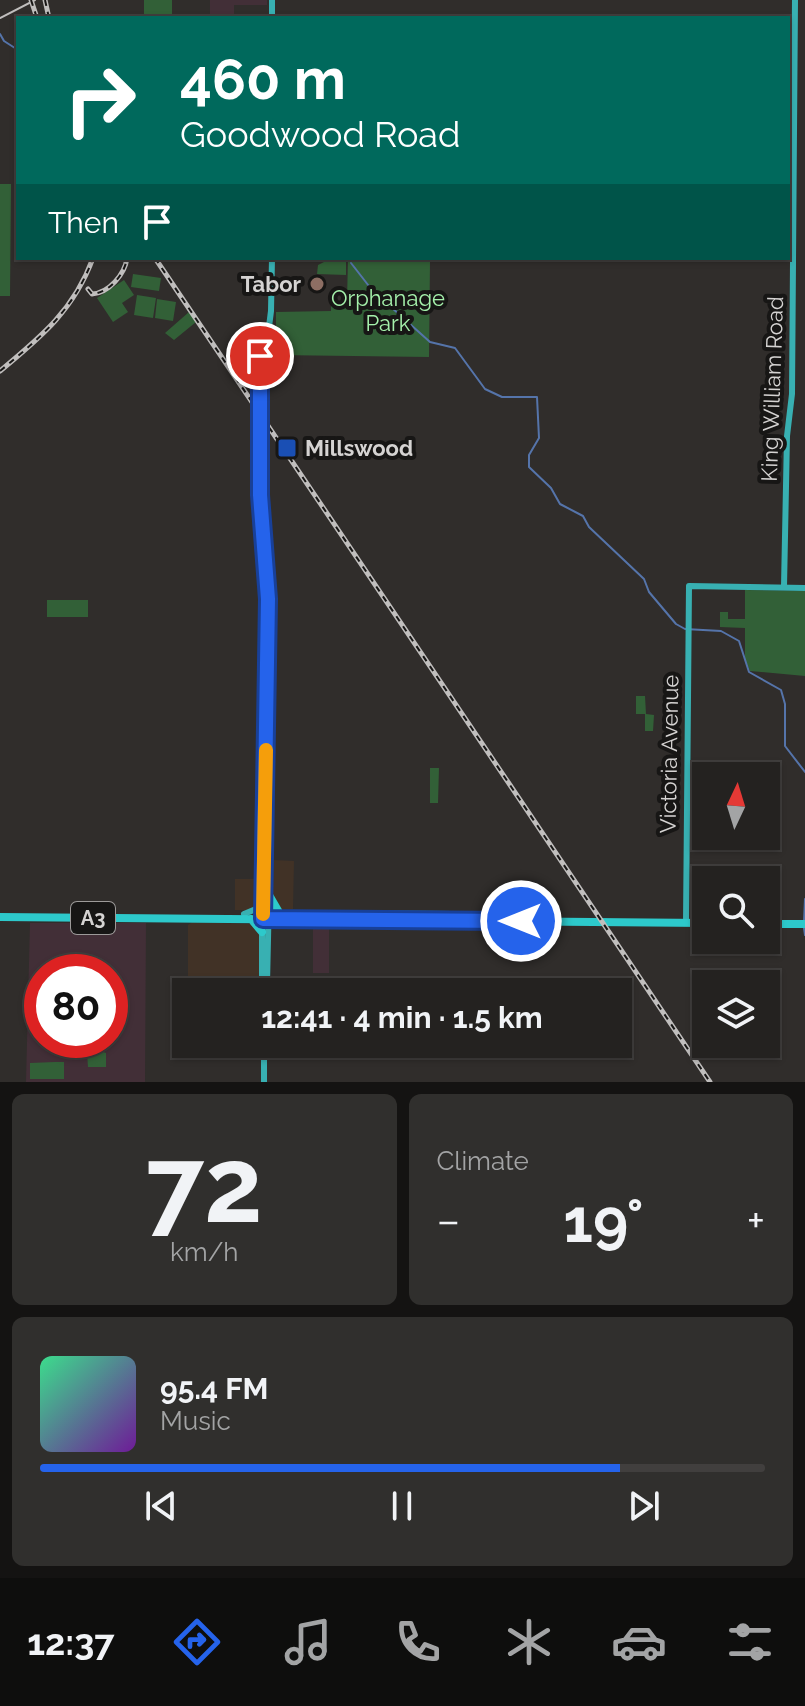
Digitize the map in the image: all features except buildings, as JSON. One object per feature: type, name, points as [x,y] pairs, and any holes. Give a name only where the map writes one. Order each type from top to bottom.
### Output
[{"type":"highway","points":[[269,895],[282,917]]},
{"type":"highway","name":"A3","points":[[0,915],[692,920]]},
{"type":"highway","points":[[780,921],[803,921]]},
{"type":"main road","name":"King William Road","points":[[784,587],[787,436],[792,394],[795,0]]},
{"type":"main road","points":[[266,919],[270,558],[265,499],[264,366],[271,300],[270,260]]},
{"type":"main road","name":"Victoria Avenue","points":[[686,920],[689,586],[784,587]]},
{"type":"main road","points":[[784,587],[805,588]]},
{"type":"main road","points":[[262,978],[269,895],[265,880]]},
{"type":"main road","points":[[264,1058],[264,1082]]},
{"type":"shaded area","points":[[210,0],[267,0],[267,5],[234,5],[234,16],[210,16]]},
{"type":"shaded area","points":[[274,860],[294,861],[293,909],[280,909],[273,895]]},
{"type":"shaded area","points":[[235,879],[261,879],[260,904],[249,910],[235,910]]},
{"type":"shaded area","points":[[192,922],[253,924],[259,932],[260,978],[188,978],[188,925]]},
{"type":"shaded area","points":[[30,923],[146,923],[145,1082],[26,1082],[27,1058],[128,1058],[128,954],[29,954]]},
{"type":"shaded area","points":[[313,924],[329,924],[329,973],[313,973]]},
{"type":"shaded area","points":[[187,1058],[260,1058],[190,1060]]},
{"type":"green space","points":[[144,0],[172,0],[172,16],[144,16]]},
{"type":"green space","points":[[0,184],[11,184],[10,296],[0,296]]},
{"type":"green space","points":[[346,260],[346,275],[317,274],[318,265],[324,262],[315,261]]},
{"type":"green space","name":"Orphanage Park","points":[[348,260],[428,260],[429,357],[276,355],[276,312],[331,311],[331,301],[347,301]]},
{"type":"green space","points":[[133,274],[161,278],[159,291],[131,287]]},
{"type":"green space","points":[[124,280],[134,295],[122,303],[128,312],[113,322],[97,298]]},
{"type":"green space","points":[[137,295],[156,298],[153,318],[134,315]]},
{"type":"green space","points":[[157,299],[176,302],[173,321],[155,318]]},
{"type":"green space","points":[[189,312],[196,322],[174,340],[165,333]]},
{"type":"green space","points":[[745,590],[805,591],[805,676],[750,671],[745,659],[745,628],[720,627],[720,612],[728,612],[728,619],[745,619]]},
{"type":"green space","points":[[47,600],[88,600],[88,617],[47,617]]},
{"type":"green space","points":[[636,696],[645,696],[646,714],[654,715],[653,731],[645,731],[645,714],[636,714]]},
{"type":"green space","points":[[430,768],[439,768],[438,803],[430,803]]},
{"type":"green space","points":[[87,1058],[106,1058],[106,1067],[88,1067]]},
{"type":"green space","points":[[64,1062],[64,1079],[30,1079],[30,1063]]},
{"type":"waterway","points":[[0,34],[4,41],[16,49]]},
{"type":"waterway","points":[[351,263],[372,290],[430,342],[455,348],[485,389],[502,397],[537,397],[539,438],[529,455],[529,467],[551,488],[560,504],[583,516],[589,527],[644,579],[649,592],[676,624],[685,629],[721,631],[739,641],[749,672],[781,690],[785,704],[785,746],[805,772]]},
{"type":"waterway","points":[[804,922],[805,899]]},
{"type":"waterway","points":[[804,928],[805,935]]},
{"type":"tram line","points":[[0,18],[35,0]]},
{"type":"railway","points":[[31,0],[36,16]]},
{"type":"railway","points":[[45,0],[49,16]]},
{"type":"railway","points":[[0,371],[66,308],[92,260]]},
{"type":"railway","points":[[88,289],[92,294],[110,286],[123,270],[126,260]]},
{"type":"railway","points":[[156,260],[710,1082]]},
{"type":"slow traffic","points":[[263,914],[266,750]]},
{"type":"place","name":"Tabor","points":[[317,284]]},
{"type":"place","name":"Millswood","points":[[287,448]]},
{"type":"route","points":[[260,356],[260,495],[268,599],[263,919],[521,921]]}]
